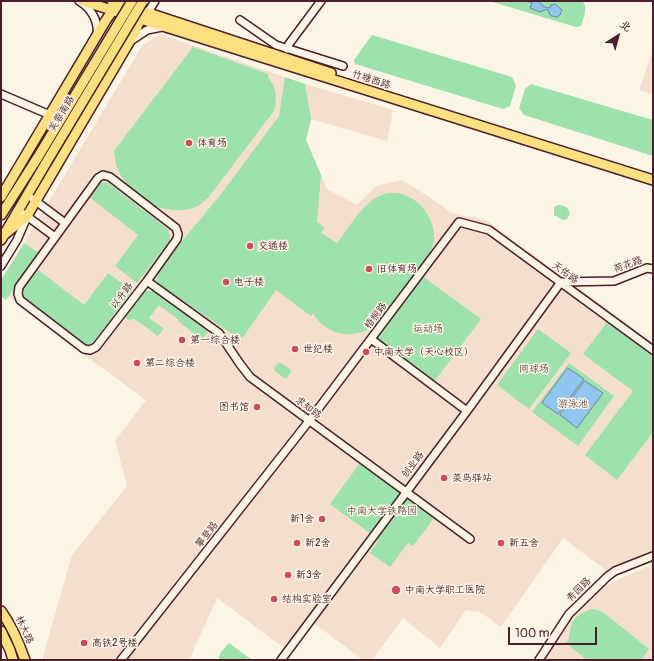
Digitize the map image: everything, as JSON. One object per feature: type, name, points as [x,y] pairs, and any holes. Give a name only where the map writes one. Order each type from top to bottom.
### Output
[{"type":"main road","name":"竹塘西路","points":[[83,1],[119,4],[144,9],[167,23],[653,180]]},
{"type":"main road","points":[[1,197],[96,36],[106,20],[119,4]]},
{"type":"main road","name":"芙蓉南路","points":[[1,216],[38,157],[119,4]]},
{"type":"main road","points":[[3,237],[27,216],[134,34],[144,9]]},
{"type":"main road","name":"芙蓉南路","points":[[3,237],[46,163],[144,9]]},
{"type":"main road","name":"竹塘西路","points":[[167,23],[653,174]]},
{"type":"main road","name":"林大路","points":[[1,611],[8,620],[20,645],[25,660]]},
{"type":"main road","points":[[1,631],[13,660]]},
{"type":"street","points":[[79,1],[92,13],[97,26],[96,36]]},
{"type":"street","points":[[287,49],[289,44],[321,1]]},
{"type":"street","points":[[240,20],[276,45],[343,66]]},
{"type":"street","points":[[127,46],[142,32],[167,23]]},
{"type":"street","points":[[1,94],[50,114]]},
{"type":"street","name":"以升路","points":[[103,175],[110,177],[176,228],[178,234],[177,239],[96,347],[90,350],[84,350],[20,300],[18,294],[20,287],[65,223],[98,178],[103,175]]},
{"type":"street","points":[[27,195],[65,223]]},
{"type":"street","points":[[18,210],[54,237]]},
{"type":"street","points":[[1,266],[17,240],[27,216]]},
{"type":"street","name":"天佑路","points":[[459,222],[489,230],[653,350]]},
{"type":"street","name":"梧桐路","points":[[309,421],[459,222]]},
{"type":"street","name":"荷花路","points":[[561,282],[614,281],[647,268],[653,268]]},
{"type":"street","name":"求知路","points":[[146,281],[219,333],[250,377],[470,539]]},
{"type":"street","name":"创业路","points":[[281,660],[467,411],[561,282]]},
{"type":"street","points":[[371,340],[467,411]]},
{"type":"street","name":"攀登路","points":[[121,660],[309,421]]},
{"type":"street","name":"青园路","points":[[539,660],[569,614],[608,576],[615,571],[653,556]]},
{"type":"shaded area","name":"中南大学（天心校区）","points":[[160,34],[305,84],[393,110],[387,141],[311,119],[306,140],[327,189],[357,205],[376,186],[402,180],[452,213],[486,220],[653,343],[653,550],[607,571],[563,538],[501,627],[480,612],[466,610],[440,648],[403,618],[372,660],[363,660],[311,621],[288,651],[217,598],[189,660],[42,660],[72,555],[127,486],[115,441],[146,400],[8,296],[39,253],[24,243],[142,46]]},
{"type":"shaded area","points":[[653,50],[653,94],[639,90]]},
{"type":"shaded area","points":[[653,564],[653,660],[541,660],[549,653],[569,622],[602,587]]},
{"type":"green space","points":[[489,1],[582,1],[585,10],[581,26],[576,27]]},
{"type":"green space","points":[[372,35],[512,77],[516,86],[510,106],[503,109],[355,64],[354,60]]},
{"type":"green space","name":"体育场","points":[[193,47],[268,74],[275,92],[275,108],[208,198],[193,208],[182,210],[165,209],[155,206],[132,189],[118,170],[114,151]]},
{"type":"green space","points":[[285,77],[305,84],[311,119],[306,140],[321,175],[317,222],[325,228],[321,233],[337,243],[369,203],[385,194],[396,193],[406,195],[416,201],[424,209],[430,219],[433,229],[434,241],[432,249],[419,270],[378,324],[361,333],[343,334],[326,328],[313,313],[311,316],[276,290],[243,337],[237,337],[160,286],[156,281],[158,274],[178,246],[221,194],[279,116]]},
{"type":"green space","points":[[531,84],[653,120],[653,156],[524,115],[519,108],[525,89]]},
{"type":"green space","points":[[98,182],[108,183],[168,229],[170,236],[169,241],[137,283],[115,266],[138,235],[88,196]]},
{"type":"green space","points":[[558,205],[564,206],[568,209],[570,213],[567,219],[563,220],[554,215],[554,207]]},
{"type":"green space","points":[[24,243],[39,253],[6,300],[1,296],[1,280]]},
{"type":"green space","points":[[37,269],[84,305],[108,273],[132,291],[91,345],[84,347],[26,302],[24,288],[28,280]]},
{"type":"green space","name":"运动场","points":[[422,276],[481,319],[434,382],[375,339]]},
{"type":"green space","points":[[153,291],[159,294],[208,331],[202,340],[159,305],[149,318],[164,329],[158,336],[133,318],[130,321],[125,317],[142,292]]},
{"type":"green space","points":[[608,321],[653,355],[653,432],[617,480],[585,455],[633,391],[583,354]]},
{"type":"green space","name":"网球场","points":[[538,329],[571,353],[529,409],[497,385]]},
{"type":"green space","points":[[278,363],[281,363],[290,369],[291,372],[287,378],[284,378],[275,371],[274,369]]},
{"type":"green space","name":"游泳池","points":[[569,363],[614,396],[578,446],[532,412]]},
{"type":"green space","name":"中南大学铁路园","points":[[360,463],[434,518],[413,546],[408,543],[390,567],[370,553],[379,540],[330,504]]},
{"type":"green space","points":[[592,609],[604,613],[649,649],[641,660],[587,660],[566,643],[569,639],[572,622],[574,619],[580,614]]},
{"type":"green space","points":[[229,643],[252,660],[218,660],[221,652]]},
{"type":"water","points":[[526,1],[539,1],[543,6],[548,8],[555,4],[562,10],[560,15],[557,17],[551,16],[547,9],[540,12],[530,8],[532,3]]},
{"type":"water","points":[[568,368],[584,379],[558,414],[542,403]]},
{"type":"water","points":[[585,381],[603,393],[577,428],[560,415]]},
{"type":"place","name":"体育场","points":[[189,143]]},
{"type":"place","name":"交通楼","points":[[250,246]]},
{"type":"place","name":"旧体育场","points":[[369,269]]},
{"type":"place","name":"电子楼","points":[[226,282]]},
{"type":"place","name":"第一综合楼","points":[[182,340]]},
{"type":"place","name":"世纪楼","points":[[295,349]]},
{"type":"place","name":"中南大学（天心校区）","points":[[366,352]]},
{"type":"place","name":"第二综合楼","points":[[137,363]]},
{"type":"place","name":"图书馆","points":[[257,407]]},
{"type":"place","name":"菜鸟驿站","points":[[444,478]]},
{"type":"place","name":"新1舍","points":[[322,519]]},
{"type":"place","name":"新2舍","points":[[297,543]]},
{"type":"place","name":"新五舍","points":[[501,543]]},
{"type":"place","name":"新3舍","points":[[288,575]]},
{"type":"place","name":"中南大学职工医院","points":[[396,590]]},
{"type":"place","name":"结构实验室","points":[[274,599]]},
{"type":"place","name":"高铁2号楼","points":[[84,643]]}]
